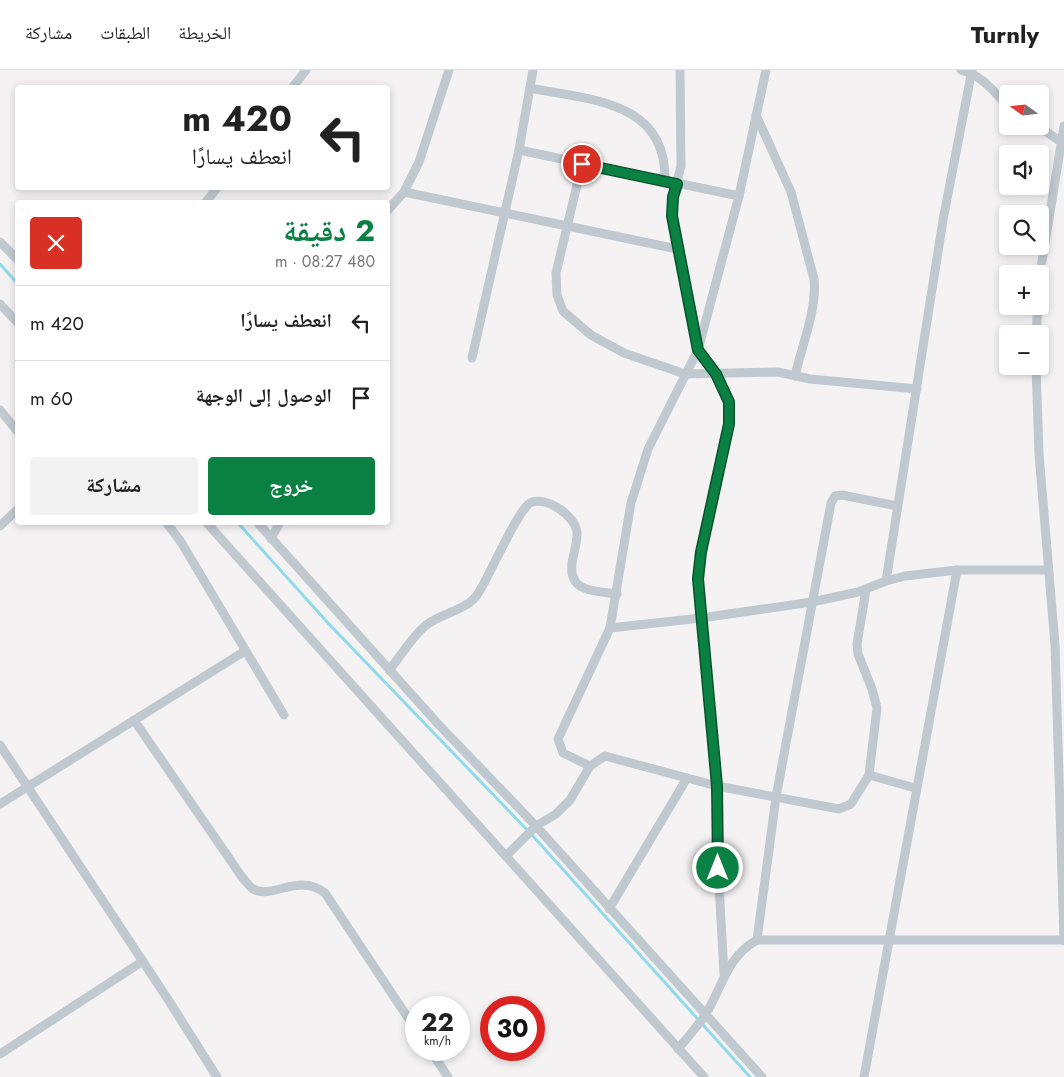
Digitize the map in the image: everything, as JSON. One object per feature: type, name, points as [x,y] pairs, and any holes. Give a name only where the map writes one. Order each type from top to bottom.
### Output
[{"type":"street","points":[[294,85],[306,70]]},
{"type":"street","points":[[390,208],[404,192],[420,162],[449,70]]},
{"type":"street","points":[[472,358],[518,150],[533,70]]},
{"type":"street","points":[[680,70],[681,166],[673,197],[672,216],[698,350],[716,374],[729,402],[730,415],[701,552],[698,579],[717,786],[718,868],[724,974]]},
{"type":"street","points":[[590,766],[563,753],[558,739],[610,628],[618,594],[632,503],[648,449],[698,350],[739,196],[766,70]]},
{"type":"street","points":[[961,70],[972,71],[999,97]]},
{"type":"street","points":[[886,581],[943,220],[972,71]]},
{"type":"street","points":[[530,88],[620,107],[635,115],[655,140],[665,164],[665,181]]},
{"type":"street","points":[[756,114],[791,192],[814,279],[815,292],[795,376]]},
{"type":"street","points":[[1041,265],[1064,126]]},
{"type":"street","points":[[1049,134],[1061,142]]},
{"type":"street","points":[[518,150],[739,196]]},
{"type":"street","points":[[582,164],[556,273],[557,296],[563,311],[591,335],[624,352],[685,374],[778,372],[840,382],[917,389]]},
{"type":"street","points":[[208,200],[215,190]]},
{"type":"street","points":[[404,192],[677,249]]},
{"type":"street","points":[[0,242],[15,257]]},
{"type":"street","points":[[0,304],[15,320]]},
{"type":"street","points":[[678,1050],[706,1014],[724,974],[745,947],[757,940],[1064,941],[1055,645],[1047,570],[1039,454],[1036,375]]},
{"type":"street","points":[[0,410],[15,428]]},
{"type":"street","points":[[757,940],[776,797],[833,498],[842,495],[897,506]]},
{"type":"street","points":[[389,670],[426,626],[439,617],[472,602],[505,546],[516,520],[530,503],[548,503],[573,522],[577,530],[572,570],[573,579],[578,585],[592,590],[618,594]]},
{"type":"street","points":[[0,526],[15,512]]},
{"type":"street","points":[[168,525],[181,542],[284,715]]},
{"type":"street","points":[[209,525],[704,1077]]},
{"type":"street","points":[[259,525],[389,670],[536,826],[762,1077]]},
{"type":"street","points":[[271,539],[278,525]]},
{"type":"street","points":[[610,628],[701,618],[812,602],[866,590],[886,581],[905,576],[957,570],[1047,570]]},
{"type":"street","points":[[864,1077],[915,788],[957,570]]},
{"type":"street","points":[[506,856],[536,826],[556,814],[570,800],[590,766],[605,756],[717,786],[839,809],[851,804],[869,776],[877,708],[872,689],[858,654],[866,590]]},
{"type":"street","points":[[0,804],[246,651]]},
{"type":"street","points":[[134,720],[242,877],[253,888],[264,891],[310,885],[325,893],[405,1013]]},
{"type":"street","points":[[0,745],[143,961],[217,1077]]},
{"type":"street","points":[[869,776],[915,788]]},
{"type":"street","points":[[609,909],[687,778]]},
{"type":"street","points":[[0,1054],[143,961]]},
{"type":"street","points":[[437,1061],[448,1077]]},
{"type":"waterway","points":[[0,264],[15,281]]},
{"type":"waterway","points":[[240,525],[328,623],[532,835],[750,1077]]},
{"type":"route","points":[[582,164],[677,184],[673,197],[672,216],[698,350],[716,374],[729,402],[729,424],[701,552],[698,579],[717,786],[718,868]]}]
